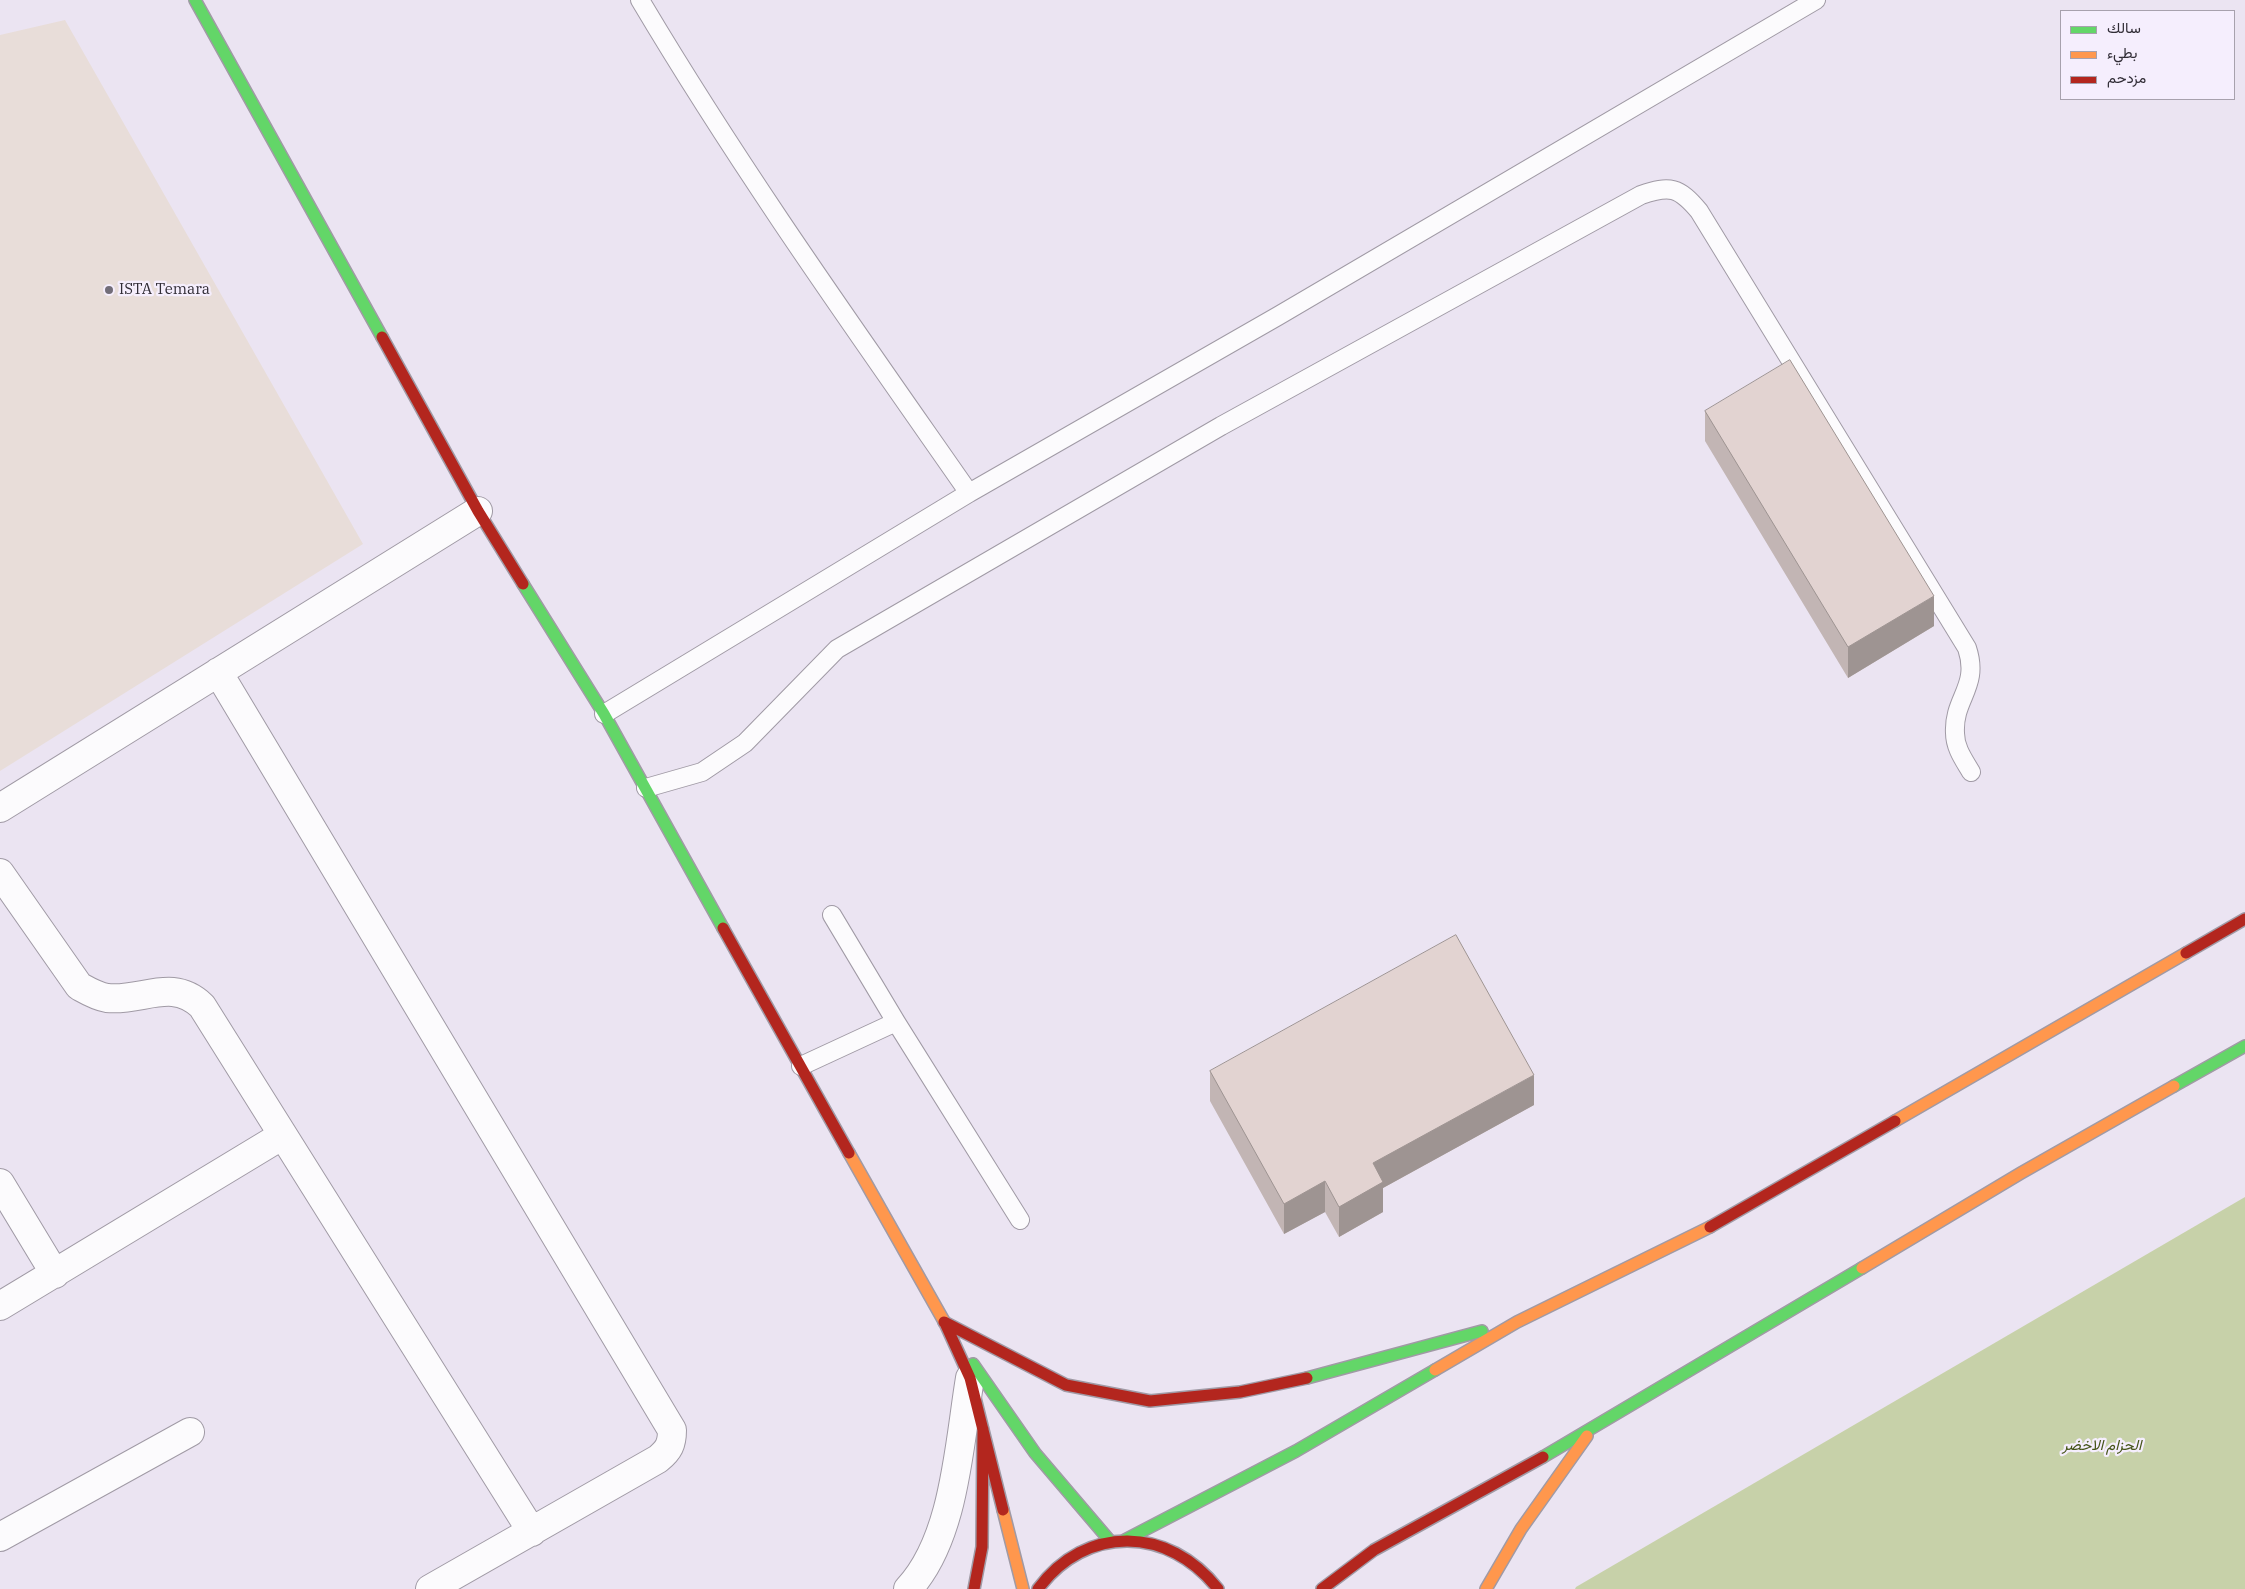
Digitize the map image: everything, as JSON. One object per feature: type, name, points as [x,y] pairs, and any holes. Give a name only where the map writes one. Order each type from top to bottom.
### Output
[{"type":"main road","points":[[195,0],[478,510],[604,714],[944,1322],[970,1378],[1023,1589]]},
{"type":"main road","points":[[1125,1540],[1296,1451],[1517,1322],[1724,1220],[2245,918]]},
{"type":"main road","points":[[1322,1589],[1374,1550],[1590,1431],[2013,1178],[2245,1046]]},
{"type":"main road","points":[[944,1322],[1066,1385],[1150,1401],[1240,1392],[1299,1380],[1517,1322]]},
{"type":"main road","points":[[944,1322],[1035,1453],[1110,1541]]},
{"type":"main road","points":[[974,1589],[982,1547],[983,1429]]},
{"type":"main road","points":[[1486,1589],[1521,1529],[1590,1431]]},
{"type":"main road","points":[[1038,1589],[1060,1564],[1075,1553],[1110,1541],[1125,1540],[1150,1542],[1174,1550],[1196,1564],[1218,1589]]},
{"type":"street","points":[[0,808],[478,510]]},
{"type":"street","points":[[218,672],[672,1430],[672,1443],[668,1451],[658,1459],[430,1589]]},
{"type":"street","points":[[0,873],[79,986],[91,994],[106,998],[121,998],[173,991],[193,997],[202,1006],[532,1532]]},
{"type":"street","points":[[0,1306],[283,1135]]},
{"type":"street","points":[[0,1182],[55,1274]]},
{"type":"street","points":[[908,1589],[923,1571],[937,1545],[947,1516],[970,1378]]},
{"type":"street","points":[[0,1536],[190,1432]]},
{"type":"lane","points":[[640,0],[727,140],[800,252],[969,493]]},
{"type":"lane","points":[[604,714],[969,493],[1278,316],[1816,0]]},
{"type":"lane","points":[[646,788],[702,772],[745,743],[836,649],[1221,426],[1641,195],[1657,189],[1670,188],[1681,192],[1699,211],[1967,648],[1973,664],[1970,680],[1956,716],[1955,734],[1960,754],[1971,772]]},
{"type":"lane","points":[[832,915],[896,1022],[1020,1220]]},
{"type":"lane","points":[[801,1066],[896,1022]]},
{"type":"shaded area","name":"ISTA Temara","points":[[65,20],[363,544],[0,771],[0,35]]},
{"type":"green space","name":"الحزام الاخضر","points":[[2245,1197],[2245,1589],[1575,1589],[1576,1587]]},
{"type":"building","points":[[1790,360],[1934,596],[1848,647],[1705,411]]},
{"type":"building","points":[[1456,935],[1534,1075],[1373,1163],[1383,1182],[1339,1207],[1325,1181],[1284,1204],[1210,1071]]},
{"type":"traffic: fast","points":[[195,0],[382,337]]},
{"type":"traffic: fast","points":[[523,584],[604,714],[723,928]]},
{"type":"traffic: fast","points":[[2174,1086],[2245,1046]]},
{"type":"traffic: fast","points":[[1543,1457],[1862,1268]]},
{"type":"traffic: fast","points":[[1307,1378],[1482,1331]]},
{"type":"traffic: fast","points":[[973,1364],[1035,1453],[1110,1541]]},
{"type":"traffic: fast","points":[[1125,1540],[1296,1451],[1435,1370]]},
{"type":"traffic: slow","points":[[1895,1121],[2186,953]]},
{"type":"traffic: slow","points":[[1862,1268],[2021,1173],[2174,1086]]},
{"type":"traffic: slow","points":[[849,1153],[945,1323]]},
{"type":"traffic: slow","points":[[1435,1370],[1517,1322],[1710,1227]]},
{"type":"traffic: slow","points":[[1486,1589],[1521,1529],[1587,1436]]},
{"type":"traffic: slow","points":[[1003,1510],[1023,1589]]},
{"type":"traffic: jam","points":[[382,337],[478,511],[523,584]]},
{"type":"traffic: jam","points":[[2186,953],[2245,919]]},
{"type":"traffic: jam","points":[[723,928],[849,1153]]},
{"type":"traffic: jam","points":[[1710,1227],[1895,1121]]},
{"type":"traffic: jam","points":[[944,1322],[1066,1385],[1150,1401],[1240,1392],[1307,1378]]},
{"type":"traffic: jam","points":[[945,1323],[970,1378],[1003,1510]]},
{"type":"traffic: jam","points":[[974,1589],[982,1547],[983,1429]]},
{"type":"traffic: jam","points":[[1322,1589],[1374,1550],[1543,1457]]},
{"type":"traffic: jam","points":[[1038,1589],[1058,1568],[1079,1553],[1103,1544],[1128,1541],[1152,1544],[1176,1553],[1198,1568],[1218,1589]]},
{"type":"place","name":"ISTA Temara","points":[[109,290]]}]
